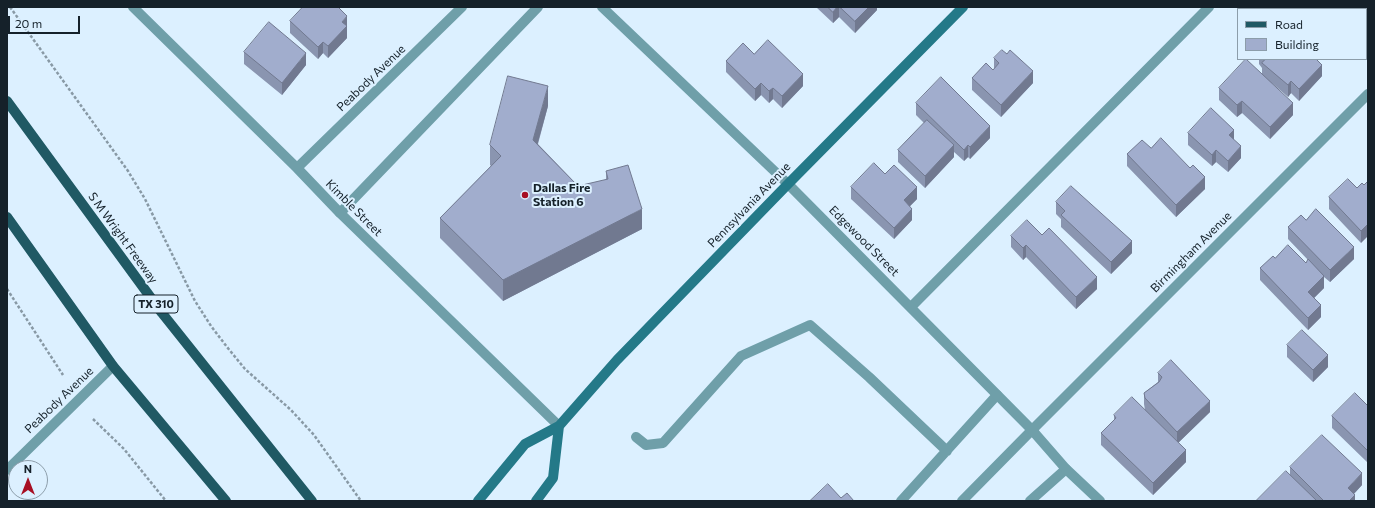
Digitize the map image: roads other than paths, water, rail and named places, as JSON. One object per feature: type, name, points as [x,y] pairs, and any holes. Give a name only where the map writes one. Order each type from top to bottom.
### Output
[{"type":"main road","name":"S M Wright Freeway","points":[[7,101],[162,313],[312,501]]},
{"type":"main road","points":[[7,217],[113,366],[226,501]]},
{"type":"street","name":"Kimble Street","points":[[133,7],[297,168],[340,213],[559,426]]},
{"type":"street","name":"Peabody Avenue","points":[[297,168],[462,7]]},
{"type":"street","points":[[340,213],[538,7]]},
{"type":"street","name":"Edgewood Street","points":[[602,7],[788,184],[1032,430],[1066,469],[1100,501]]},
{"type":"street","name":"Pennsylvania Avenue","points":[[478,501],[525,444],[559,426],[617,360],[963,7]]},
{"type":"street","points":[[911,307],[1209,7]]},
{"type":"street","name":"Birmingham Avenue","points":[[962,501],[1368,94]]},
{"type":"street","points":[[636,437],[646,445],[663,443],[741,356],[810,325],[869,377],[947,451]]},
{"type":"street","name":"Peabody Avenue","points":[[7,470],[113,366]]},
{"type":"street","points":[[901,501],[997,395]]},
{"type":"street","points":[[536,501],[553,478],[559,426]]},
{"type":"street","points":[[1030,501],[1066,469]]},
{"type":"place","name":"Dallas Fire Station 6","points":[[525,195]]}]
